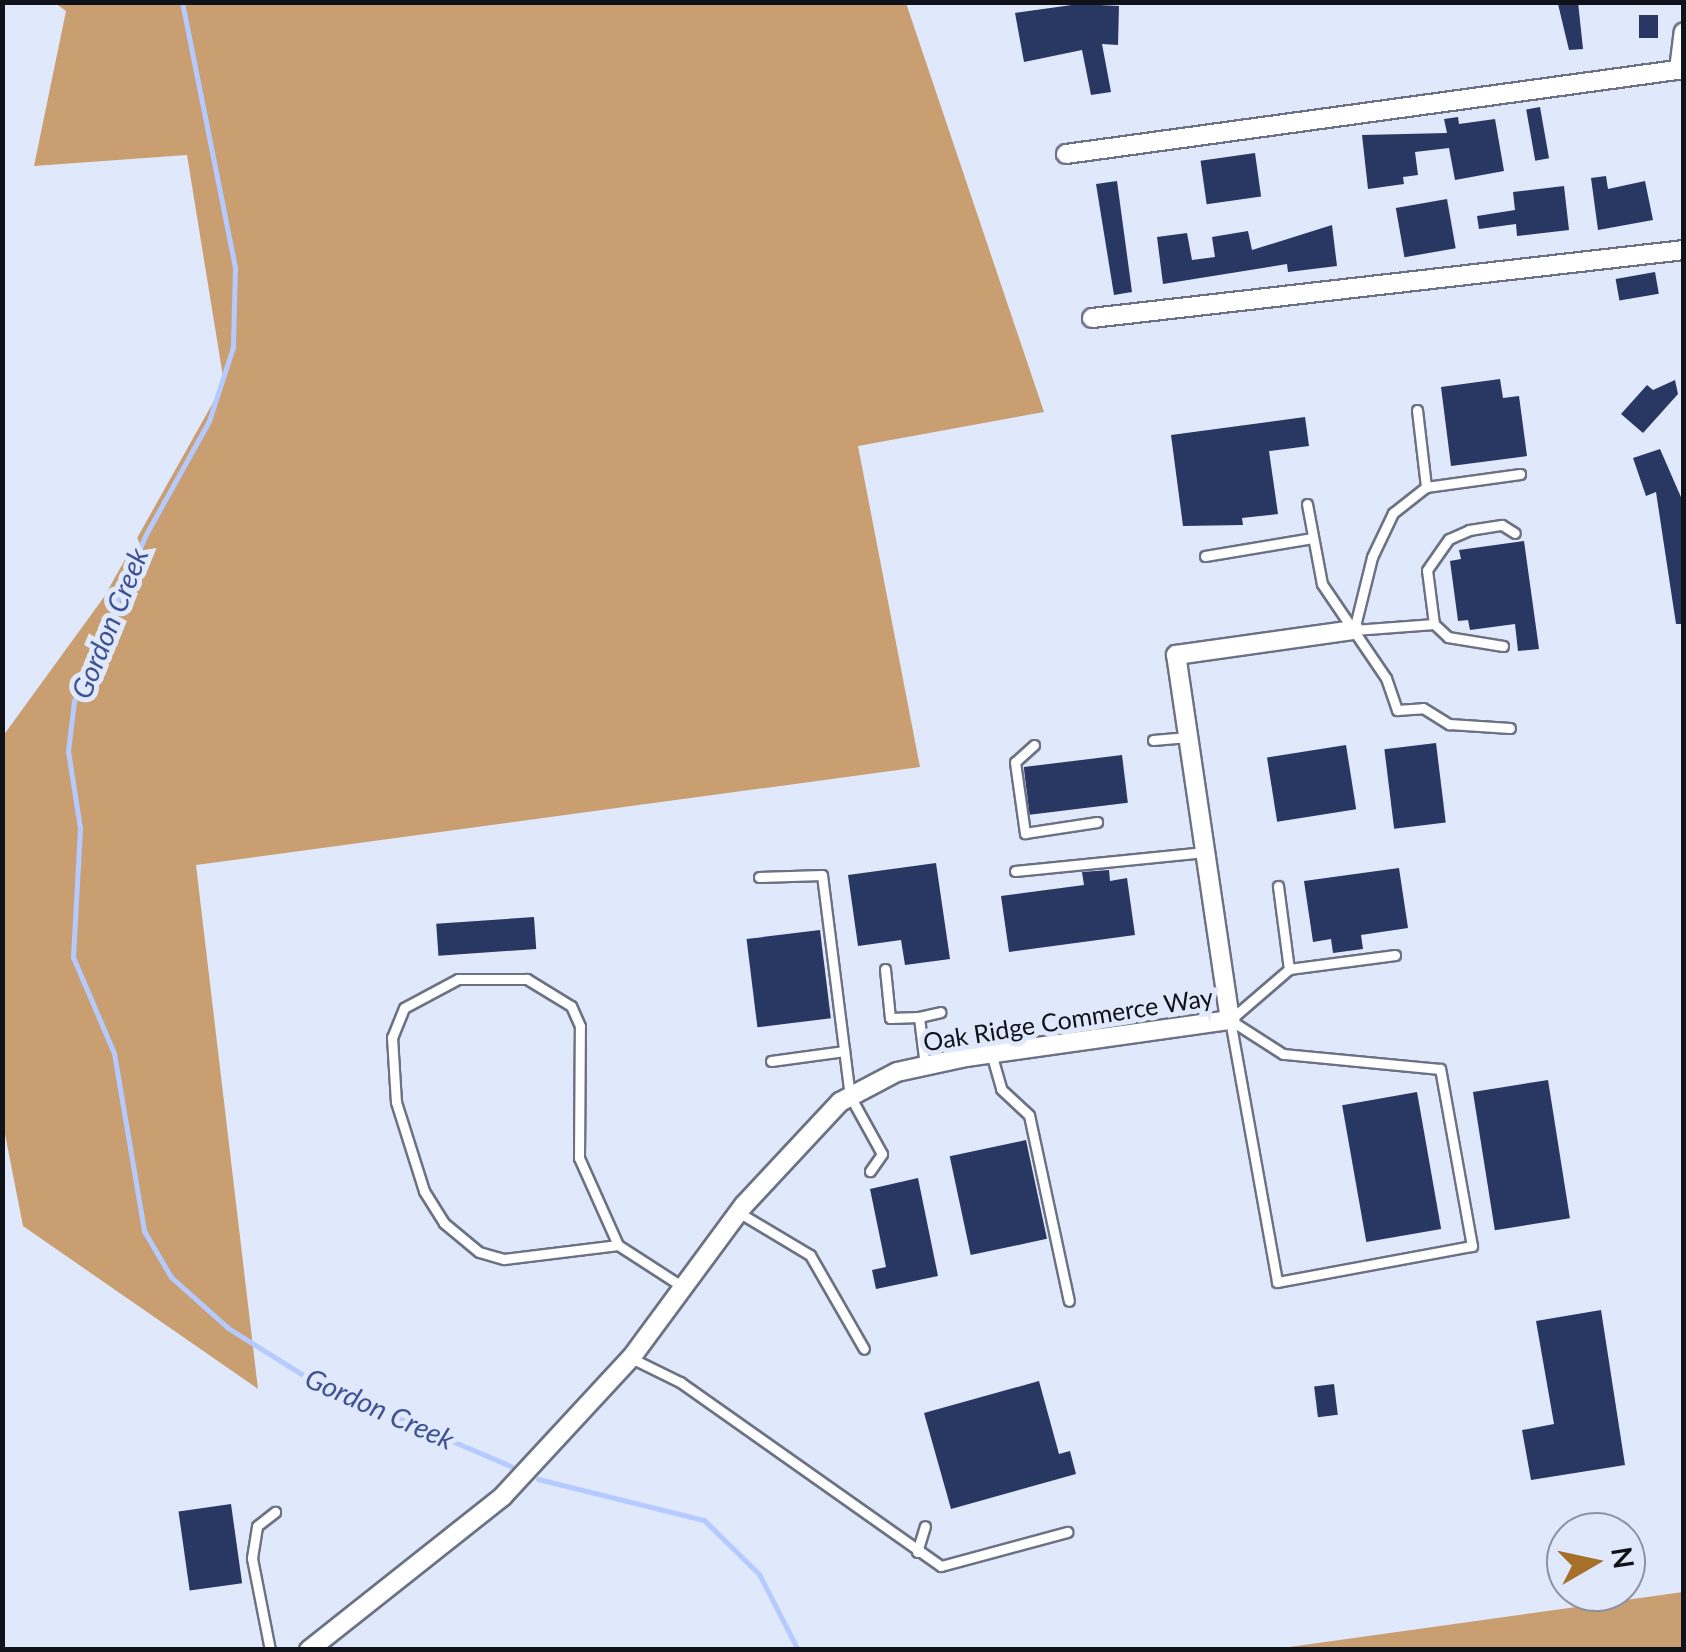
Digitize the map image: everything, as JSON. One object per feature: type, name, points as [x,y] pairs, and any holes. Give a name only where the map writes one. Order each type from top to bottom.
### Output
[{"type":"street","points":[[1066,154],[1681,70],[1684,32]]},
{"type":"street","points":[[1092,318],[1684,250]]},
{"type":"street","name":"Oak Ridge Commerce Way","points":[[309,1650],[503,1496],[630,1358],[738,1212],[850,1096],[925,1066],[991,1053],[1230,1020],[1176,656],[1354,630]]},
{"type":"lane","points":[[1417,410],[1426,487]]},
{"type":"lane","points":[[1354,630],[1372,556],[1393,513],[1426,487],[1520,474]]},
{"type":"lane","points":[[1307,504],[1322,584],[1354,630],[1397,710],[1422,708],[1449,724],[1510,728]]},
{"type":"lane","points":[[1503,646],[1448,638],[1434,624],[1428,570],[1435,553],[1469,530],[1502,525],[1515,533]]},
{"type":"lane","points":[[1205,556],[1312,538]]},
{"type":"lane","points":[[1354,630],[1434,624]]},
{"type":"lane","points":[[1153,740],[1188,736]]},
{"type":"lane","points":[[1034,745],[1015,762],[1025,832],[1097,822]]},
{"type":"lane","points":[[1015,871],[1205,852]]},
{"type":"lane","points":[[759,876],[822,876],[850,1096],[882,1154],[870,1171]]},
{"type":"lane","points":[[1278,886],[1288,969]]},
{"type":"lane","points":[[1230,1020],[1288,969],[1395,955]]},
{"type":"lane","points":[[885,970],[890,1018],[940,1012]]},
{"type":"lane","points":[[618,1245],[504,1259],[479,1252],[444,1223],[424,1191],[396,1102],[392,1037],[404,1008],[458,979],[527,979],[571,1006],[580,1026],[579,1158],[618,1245],[683,1287]]},
{"type":"lane","points":[[920,1017],[925,1066]]},
{"type":"lane","points":[[1230,1020],[1282,1054],[1440,1070],[1472,1246],[1276,1282],[1230,1020]]},
{"type":"lane","points":[[771,1061],[844,1050]]},
{"type":"lane","points":[[991,1053],[1001,1089],[1029,1115],[1069,1301]]},
{"type":"lane","points":[[738,1212],[810,1255],[864,1350]]},
{"type":"lane","points":[[630,1358],[680,1382],[941,1566],[1068,1532]]},
{"type":"lane","points":[[270,1650],[252,1558],[257,1526],[275,1512]]},
{"type":"lane","points":[[917,1552],[925,1526]]},
{"type":"shaded area","points":[[55,3],[906,3],[1044,412],[858,446],[920,767],[196,865],[258,1389],[23,1226],[3,1124],[3,736],[104,597],[224,383],[187,155],[34,166],[66,11]]},
{"type":"shaded area","points":[[1683,1592],[1683,1649],[1275,1649],[1546,1611],[1646,1612],[1646,1597]]},
{"type":"building","points":[[1578,2],[1583,49],[1569,50],[1558,4]]},
{"type":"building","points":[[1079,4],[1119,6],[1118,45],[1102,44],[1111,92],[1091,95],[1082,50],[1024,62],[1015,13]]},
{"type":"building","points":[[1639,15],[1658,15],[1658,38],[1639,38]]},
{"type":"building","points":[[1540,107],[1549,158],[1535,161],[1526,109]]},
{"type":"building","points":[[1458,117],[1459,124],[1495,119],[1504,171],[1455,180],[1449,148],[1415,152],[1418,175],[1403,177],[1404,184],[1368,189],[1362,135],[1447,133],[1444,119]]},
{"type":"building","points":[[1255,153],[1261,197],[1207,204],[1201,161]]},
{"type":"building","points":[[1606,176],[1608,189],[1645,181],[1653,220],[1598,230],[1591,178]]},
{"type":"building","points":[[1117,181],[1132,292],[1114,295],[1096,184]]},
{"type":"building","points":[[1564,186],[1569,230],[1517,236],[1516,224],[1479,229],[1477,216],[1515,210],[1513,192]]},
{"type":"building","points":[[1447,199],[1456,248],[1404,257],[1396,208]]},
{"type":"building","points":[[1332,225],[1337,266],[1288,272],[1287,264],[1163,284],[1157,237],[1187,233],[1192,260],[1215,257],[1212,237],[1248,231],[1252,250]]},
{"type":"building","points":[[1655,272],[1659,294],[1619,301],[1616,279]]},
{"type":"building","points":[[1500,379],[1503,398],[1519,396],[1527,456],[1451,466],[1441,387]]},
{"type":"building","points":[[1675,380],[1678,394],[1643,433],[1621,414],[1647,385],[1653,390]]},
{"type":"building","points":[[1305,417],[1309,446],[1269,451],[1278,514],[1242,518],[1243,525],[1183,526],[1171,435]]},
{"type":"building","points":[[1660,449],[1684,504],[1684,624],[1676,624],[1656,492],[1646,496],[1633,458]]},
{"type":"building","points":[[1524,541],[1539,649],[1518,651],[1515,624],[1470,630],[1468,620],[1458,621],[1450,561],[1461,559],[1459,550]]},
{"type":"building","points":[[1436,743],[1446,822],[1394,829],[1384,749]]},
{"type":"building","points":[[1346,745],[1356,809],[1277,822],[1267,758]]},
{"type":"building","points":[[1122,755],[1128,803],[1030,815],[1024,767]]},
{"type":"building","points":[[936,863],[950,959],[905,965],[901,940],[858,946],[848,875]]},
{"type":"building","points":[[1399,868],[1408,928],[1361,935],[1363,949],[1333,953],[1331,939],[1313,942],[1304,881]]},
{"type":"building","points":[[1109,870],[1110,881],[1127,878],[1135,935],[1009,952],[1001,896],[1084,885],[1082,872]]},
{"type":"building","points":[[534,917],[536,949],[438,956],[436,924]]},
{"type":"building","points":[[820,930],[831,1018],[757,1027],[747,939]]},
{"type":"building","points":[[1548,1080],[1570,1218],[1495,1230],[1473,1092]]},
{"type":"building","points":[[1417,1092],[1441,1229],[1366,1242],[1342,1105]]},
{"type":"building","points":[[1026,1140],[1047,1239],[971,1255],[950,1156]]},
{"type":"building","points":[[918,1178],[938,1276],[876,1289],[872,1270],[886,1267],[870,1189]]},
{"type":"building","points":[[1601,1310],[1625,1465],[1531,1480],[1522,1430],[1554,1424],[1536,1321]]},
{"type":"building","points":[[1039,1381],[1059,1454],[1070,1451],[1076,1474],[951,1509],[924,1413]]},
{"type":"building","points":[[1334,1384],[1338,1415],[1318,1417],[1314,1386]]},
{"type":"building","points":[[231,1504],[242,1583],[190,1591],[179,1511]]},
{"type":"waterway","name":"Gordon Creek","points":[[182,2],[235,268],[233,347],[209,421],[146,534],[74,701],[68,751],[80,828],[73,957],[114,1053],[144,1231],[171,1277],[228,1328],[316,1383],[511,1466]]},
{"type":"waterway","name":"Gordon Creek","points":[[538,1479],[704,1520],[759,1574],[798,1650]]}]
